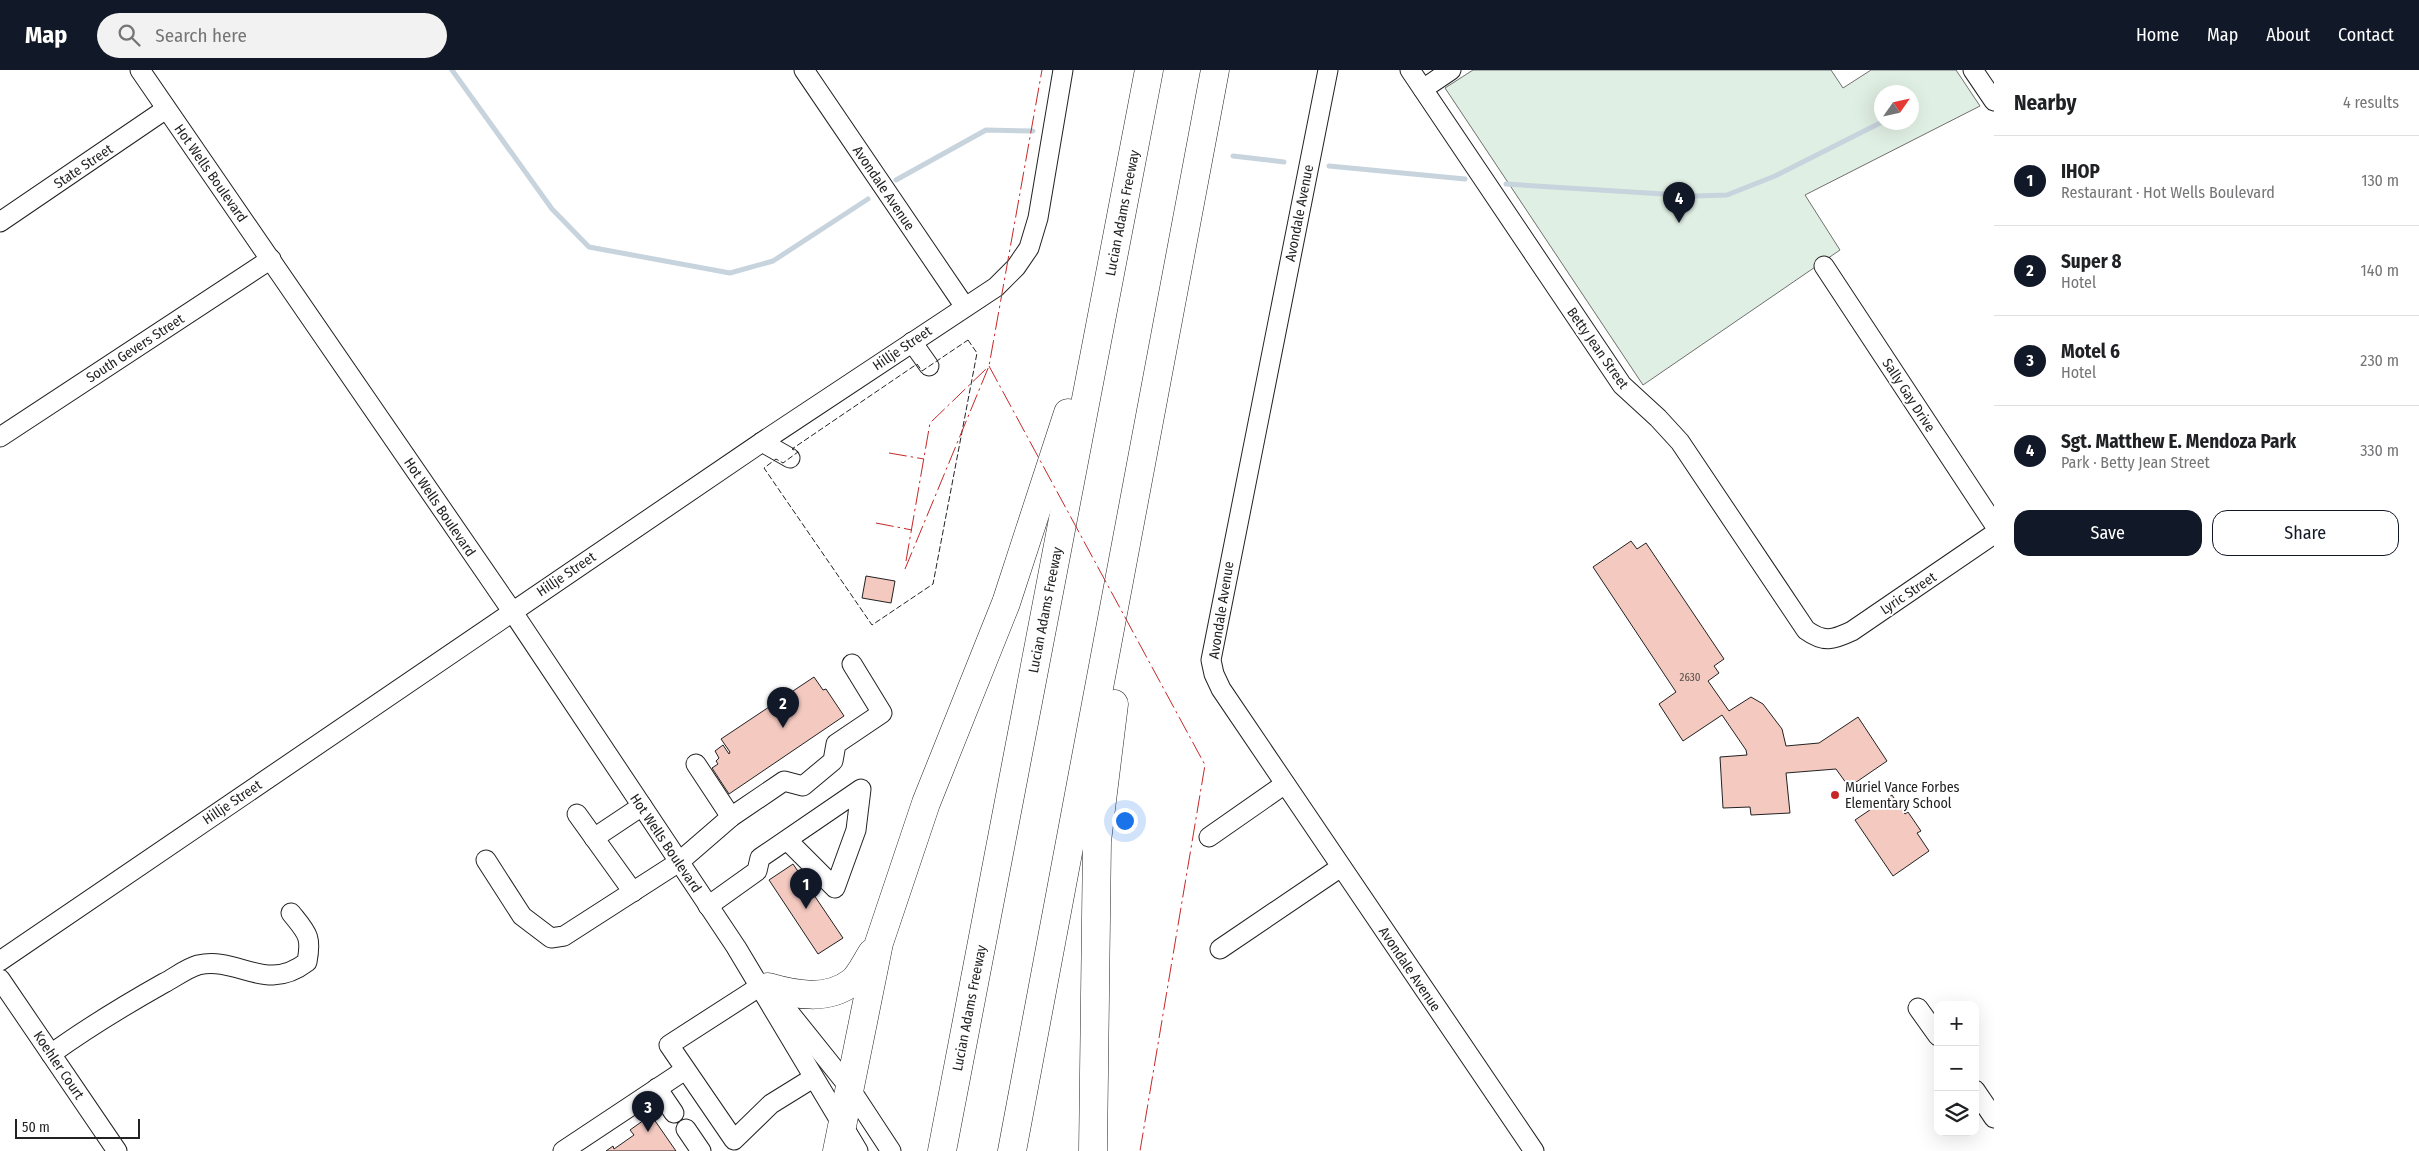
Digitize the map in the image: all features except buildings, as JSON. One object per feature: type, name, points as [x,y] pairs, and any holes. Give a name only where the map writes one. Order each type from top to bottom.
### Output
[{"type":"highway","name":"Lucian Adams Freeway","points":[[942,1151],[1150,70]]},
{"type":"highway","points":[[1012,1151],[1215,70]]},
{"type":"highway","points":[[1208,105],[1221,70]]},
{"type":"highway","points":[[839,1138],[879,943],[926,804],[1009,594],[1109,280]]},
{"type":"highway","points":[[1093,1151],[1097,841],[1148,432]]},
{"type":"highway","points":[[764,987],[803,994],[834,993],[854,982],[879,943]]},
{"type":"street","name":"Hot Wells Boulevard","points":[[140,70],[512,611],[736,947],[764,987],[849,1087],[886,1144]]},
{"type":"street","name":"Avondale Avenue","points":[[804,70],[965,307]]},
{"type":"street","name":"Hillje Street","points":[[0,961],[512,611],[996,287],[1016,267],[1029,248],[1038,218],[1063,70]]},
{"type":"street","name":"Avondale Avenue","points":[[1328,70],[1211,660],[1214,674],[1221,689],[1534,1151]]},
{"type":"street","name":"Betty Jean Street","points":[[1410,70],[1622,385],[1658,418],[1680,442],[1806,630],[1818,638]]},
{"type":"street","points":[[1423,89],[1450,70]]},
{"type":"street","points":[[1973,70],[1994,101]]},
{"type":"street","name":"State Street","points":[[0,222],[166,110]]},
{"type":"street","name":"South Gevers Street","points":[[0,437],[270,259]]},
{"type":"street","name":"Sally Gay Drive","points":[[1824,266],[1994,524]]},
{"type":"street","points":[[912,342],[929,366]]},
{"type":"street","points":[[762,442],[790,458]]},
{"type":"street","name":"Lyric Street","points":[[1818,638],[1834,638],[1852,631],[1994,534]]},
{"type":"street","points":[[486,860],[522,916],[551,938],[564,936],[679,862],[731,817],[784,781],[803,786],[834,761],[836,744],[882,713],[852,664]]},
{"type":"street","points":[[696,764],[731,817]]},
{"type":"street","points":[[1209,837],[1285,784]]},
{"type":"street","points":[[708,906],[757,871],[760,858],[861,789],[856,830],[835,888],[787,840]]},
{"type":"street","points":[[594,838],[642,806]]},
{"type":"street","points":[[577,814],[633,892]]},
{"type":"street","points":[[1220,949],[1341,867]]},
{"type":"street","points":[[51,1054],[138,998],[196,965],[220,964],[266,976],[293,973],[307,962],[310,945],[308,934],[291,913]]},
{"type":"street","name":"Koehler Court","points":[[0,980],[117,1151]]},
{"type":"street","name":"Hot Wells Boulevard","points":[[764,987],[813,1078],[839,1138],[858,1151]]},
{"type":"street","points":[[764,987],[669,1045],[728,1146],[771,1104],[813,1078]]},
{"type":"street","points":[[1918,1008],[1934,1030]]},
{"type":"street","points":[[563,1151],[685,1070]]},
{"type":"street","points":[[657,1088],[674,1113]]},
{"type":"street","points":[[1976,1091],[1994,1118]]},
{"type":"street","points":[[686,1129],[701,1151]]},
{"type":"green space","points":[[1473,70],[1831,70],[1843,88],[1871,70],[1956,70],[1980,106],[1805,195],[1840,250],[1643,385],[1445,88]]},
{"type":"waterway","points":[[452,70],[552,209],[589,247],[730,273],[773,261],[868,199]]},
{"type":"waterway","points":[[1506,184],[1695,196],[1727,195],[1775,176],[1874,126]]},
{"type":"waterway","points":[[896,180],[986,130],[1033,131]]},
{"type":"waterway","points":[[1233,156],[1284,162]]},
{"type":"waterway","points":[[1329,166],[1465,179]]},
{"type":"fence","points":[[968,340],[977,353],[933,584],[872,625],[764,468],[776,459],[783,463],[798,452],[792,449],[917,364],[922,371],[968,340]]},
{"type":"power","points":[[905,569],[989,366],[1042,70]]},
{"type":"power","points":[[989,366],[1205,765],[1140,1151]]},
{"type":"power","points":[[906,561],[930,423],[987,368]]},
{"type":"power","points":[[889,453],[924,459]]},
{"type":"power","points":[[876,523],[912,530]]},
{"type":"place","name":"Sgt. Matthew E. Mendoza Park","points":[[1679,223]]},
{"type":"place","name":"Super 8","points":[[783,728]]},
{"type":"place","name":"Muriel Vance Forbes Elementary School","points":[[1835,795]]},
{"type":"place","name":"IHOP","points":[[806,909]]},
{"type":"place","name":"Motel 6","points":[[648,1132]]}]
